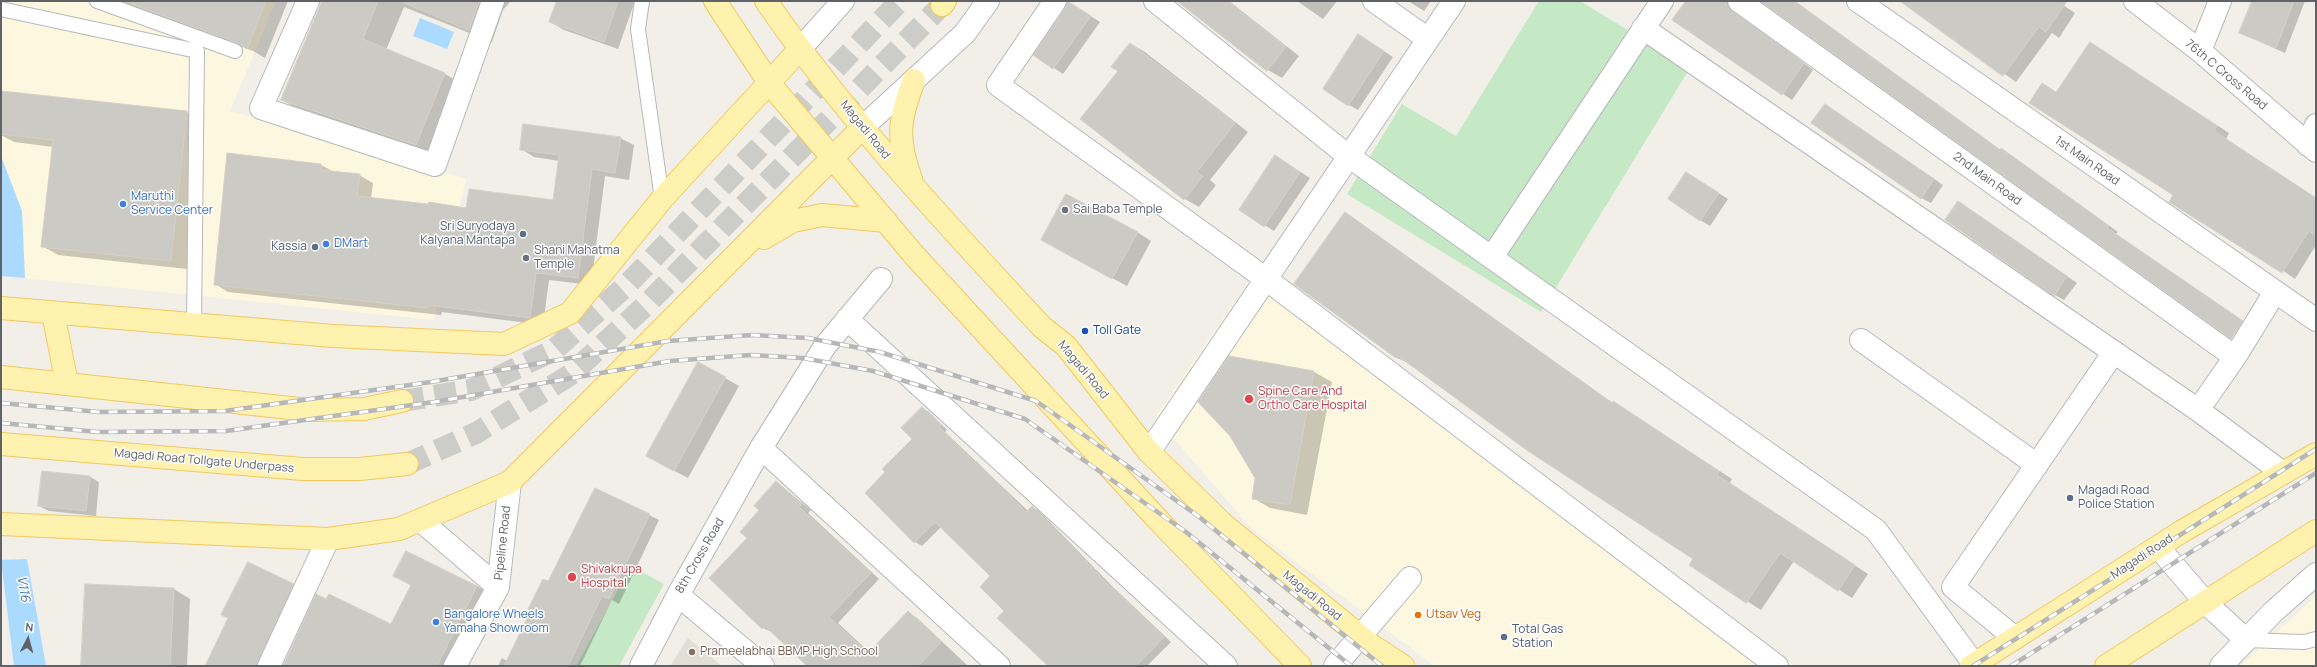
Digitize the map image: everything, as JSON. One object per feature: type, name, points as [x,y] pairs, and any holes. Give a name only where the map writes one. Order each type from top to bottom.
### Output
[{"type":"main road","points":[[715,1],[770,84],[832,160],[886,222],[1160,522],[1300,666]]},
{"type":"main road","name":"Magadi Road","points":[[766,1],[800,50],[862,128],[1042,327],[1066,346],[1149,452],[1224,525],[1361,636],[1403,666]]},
{"type":"main road","points":[[8,308],[47,313],[194,326],[333,336],[504,344],[570,313],[662,199],[800,50]]},
{"type":"main road","points":[[914,80],[902,113],[901,135],[902,155],[915,188]]},
{"type":"main road","points":[[1,524],[328,539],[399,529],[421,521],[510,482],[832,160],[862,128]]},
{"type":"main road","points":[[740,252],[793,221],[822,215],[886,222]]},
{"type":"main road","points":[[47,313],[67,384]]},
{"type":"main road","points":[[1,377],[309,410],[364,409],[402,401]]},
{"type":"main road","name":"Magadi Road Tollgate Underpass","points":[[1,444],[303,470],[360,469],[407,464]]},
{"type":"main road","name":"Magadi Road","points":[[1972,665],[2158,546],[2316,454]]},
{"type":"main road","points":[[2106,666],[2316,531]]},
{"type":"street","points":[[308,1],[261,108],[435,164],[493,1]]},
{"type":"street","points":[[800,50],[843,1]]},
{"type":"street","points":[[862,128],[965,33],[988,1]]},
{"type":"street","points":[[1055,1],[998,85],[1266,279],[1777,666]]},
{"type":"street","points":[[1155,1],[1350,156],[1876,530],[1972,665]]},
{"type":"street","points":[[1374,1],[1428,39]]},
{"type":"street","points":[[1149,452],[1454,1]]},
{"type":"street","points":[[1492,256],[1662,1]]},
{"type":"street","name":"2nd Main Road","points":[[1739,1],[2234,357]]},
{"type":"street","name":"1st Main Road","points":[[1858,1],[2316,320]]},
{"type":"street","name":"76th C Cross Road","points":[[2134,1],[2200,51],[2312,148]]},
{"type":"street","points":[[2200,51],[2220,1]]},
{"type":"street","points":[[1643,28],[2198,410],[2283,473]]},
{"type":"street","points":[[2312,148],[2316,125]]},
{"type":"street","name":"8th Cross Road","points":[[641,666],[678,594],[761,448],[825,346],[881,279]]},
{"type":"street","points":[[2198,410],[2275,292]]},
{"type":"street","points":[[847,319],[1226,666]]},
{"type":"street","points":[[1861,340],[2037,465]]},
{"type":"street","points":[[2015,638],[1953,587],[2114,352]]},
{"type":"street","points":[[761,448],[999,666]]},
{"type":"street","name":"Pipeline Road","points":[[455,666],[498,587],[510,482]]},
{"type":"street","points":[[421,521],[498,587]]},
{"type":"street","points":[[269,666],[328,539]]},
{"type":"street","points":[[2158,546],[2206,603],[2246,640]]},
{"type":"street","points":[[2221,666],[2273,612],[2316,574]]},
{"type":"street","points":[[1335,666],[1410,578]]},
{"type":"street","points":[[678,594],[763,666]]},
{"type":"lane","points":[[97,1],[235,51]]},
{"type":"lane","points":[[642,1],[638,29],[662,199]]},
{"type":"lane","points":[[1,9],[197,51],[194,326]]},
{"type":"lane","points":[[2246,640],[2304,642],[2316,639]]},
{"type":"shaded area","points":[[1,1],[276,1],[230,111],[466,179],[434,320],[25,278],[22,211],[1,156]]},
{"type":"shaded area","points":[[1250,280],[1795,666],[1435,666],[1251,528],[1155,417]]},
{"type":"shaded area","points":[[2316,596],[2316,666],[2240,666]]},
{"type":"shaded area","name":"Prameelabhai BBMP High School","points":[[688,638],[722,666],[670,666]]},
{"type":"green space","points":[[1539,1],[1580,1],[1690,68],[1541,312],[1347,194],[1402,104],[1456,136]]},
{"type":"green space","points":[[631,566],[664,584],[619,666],[576,666]]},
{"type":"water","points":[[420,18],[454,32],[447,49],[413,36]]},
{"type":"water","points":[[1,156],[22,211],[25,278],[1,276]]},
{"type":"water","name":"V116","points":[[27,559],[46,666],[14,666],[1,560]]},
{"type":"building","points":[[128,1],[266,1],[247,49],[238,43],[142,8]]},
{"type":"building","points":[[322,1],[378,1],[363,39],[445,73],[416,145],[281,100]]},
{"type":"building","points":[[400,1],[480,1],[469,30]]},
{"type":"building","points":[[557,1],[618,1],[604,42],[549,22]]},
{"type":"building","points":[[1067,1],[1091,16],[1053,69],[1033,55],[1065,8]]},
{"type":"building","points":[[1177,1],[1227,1],[1286,47],[1267,71]]},
{"type":"building","points":[[1686,1],[1727,1],[1732,11],[1804,63],[1782,95],[1672,20]]},
{"type":"building","points":[[1760,1],[1794,1],[2000,150],[2001,148],[2109,226],[2107,228],[2243,321],[2231,339]]},
{"type":"building","points":[[1900,1],[2067,1],[2046,32],[2039,27],[2003,76]]},
{"type":"building","points":[[2252,1],[2294,1],[2276,48],[2239,33]]},
{"type":"building","points":[[1358,34],[1384,51],[1348,106],[1323,89]]},
{"type":"building","points":[[2090,42],[2217,126],[2214,131],[2316,198],[2316,236],[2309,231],[2282,273],[2169,202],[2173,195],[2029,103],[2042,83],[2056,92]]},
{"type":"building","points":[[1130,43],[1235,123],[1197,172],[1203,176],[1184,200],[1080,119],[1118,71],[1111,67]]},
{"type":"building","points":[[1,91],[187,111],[171,261],[41,247],[53,140],[1,134]]},
{"type":"building","points":[[1825,104],[1934,179],[1921,199],[1811,123]]},
{"type":"building","points":[[523,124],[621,137],[615,173],[592,169],[578,278],[536,273],[530,318],[428,305],[428,308],[214,285],[227,153],[321,164],[321,170],[360,174],[357,196],[428,204],[429,202],[466,208],[469,189],[553,200],[559,155],[520,150]]},
{"type":"building","points":[[1275,155],[1300,172],[1264,227],[1239,210]]},
{"type":"building","points":[[1686,172],[1719,193],[1700,221],[1668,199]]},
{"type":"building","points":[[1066,194],[1138,232],[1112,279],[1041,240]]},
{"type":"building","points":[[1958,201],[2067,276],[2054,296],[1945,220]]},
{"type":"building","points":[[1345,212],[1612,403],[1613,401],[1719,471],[1717,475],[1855,565],[1838,591],[1780,553],[1746,603],[1689,565],[1693,559],[1528,451],[1398,356],[1396,358],[1294,284]]},
{"type":"building","points":[[1229,356],[1314,371],[1290,505],[1252,499],[1255,478],[1230,436],[1198,402]]},
{"type":"building","points":[[698,362],[726,377],[674,471],[646,456]]},
{"type":"building","points":[[922,407],[941,425],[939,427],[975,463],[976,461],[1026,512],[1032,506],[1106,582],[1164,637],[1136,666],[1048,666],[997,618],[1004,611],[980,587],[990,576],[935,522],[914,543],[865,493],[885,472],[882,469],[912,439],[901,428]]},
{"type":"building","points":[[42,471],[90,476],[86,511],[38,506]]},
{"type":"building","points":[[776,481],[802,504],[799,507],[871,573],[829,617],[868,653],[908,611],[941,642],[918,666],[807,666],[765,626],[762,629],[709,578],[747,538],[740,532],[759,510],[754,506]]},
{"type":"building","points":[[595,488],[650,514],[609,599],[602,596],[568,666],[504,666],[531,610],[528,609],[543,579],[548,581]]},
{"type":"building","points":[[406,551],[477,586],[437,666],[283,666],[316,594],[326,599],[329,594],[391,624],[411,585],[393,576]]},
{"type":"building","points":[[248,562],[294,584],[257,666],[205,666],[228,618],[221,615]]},
{"type":"building","points":[[85,584],[174,588],[170,666],[81,666]]},
{"type":"tunnel","points":[[402,401],[471,390],[554,350],[626,286],[900,1]]},
{"type":"tunnel","points":[[407,464],[476,433],[570,375],[646,305],[942,5]]},
{"type":"railway","points":[[1,403],[99,412],[225,411],[431,382],[668,341],[752,335],[808,338],[880,352],[1036,401],[1198,516],[1382,666]]},
{"type":"railway","points":[[1,423],[98,432],[226,431],[434,402],[670,361],[751,355],[803,358],[873,371],[1025,419],[1186,532],[1351,666]]},
{"type":"railway","points":[[1973,666],[2316,449]]},
{"type":"railway","points":[[2011,666],[2316,473]]},
{"type":"place","name":"Maruthi Service Center","points":[[123,204]]},
{"type":"place","name":"Sai Baba Temple","points":[[1065,210]]},
{"type":"place","name":"Sri Suryodaya Kalyana Mantapa","points":[[523,234]]},
{"type":"place","name":"DMart","points":[[326,244]]},
{"type":"place","name":"Kassia","points":[[315,247]]},
{"type":"place","name":"Shani Mahatma Temple","points":[[526,258]]},
{"type":"place","name":"Toll Gate","points":[[1085,331]]},
{"type":"place","name":"Spine Care And Ortho Care Hospital","points":[[1249,399]]},
{"type":"place","name":"Magadi Road Police Station","points":[[2070,498]]},
{"type":"place","name":"Shivakrupa Hospital","points":[[572,577]]},
{"type":"place","name":"Utsav Veg","points":[[1418,615]]},
{"type":"place","name":"Bangalore Wheels Yamaha Showroom","points":[[436,622]]},
{"type":"place","name":"Total Gas Station","points":[[1504,637]]},
{"type":"place","name":"Prameelabhai BBMP High School","points":[[692,652]]}]
